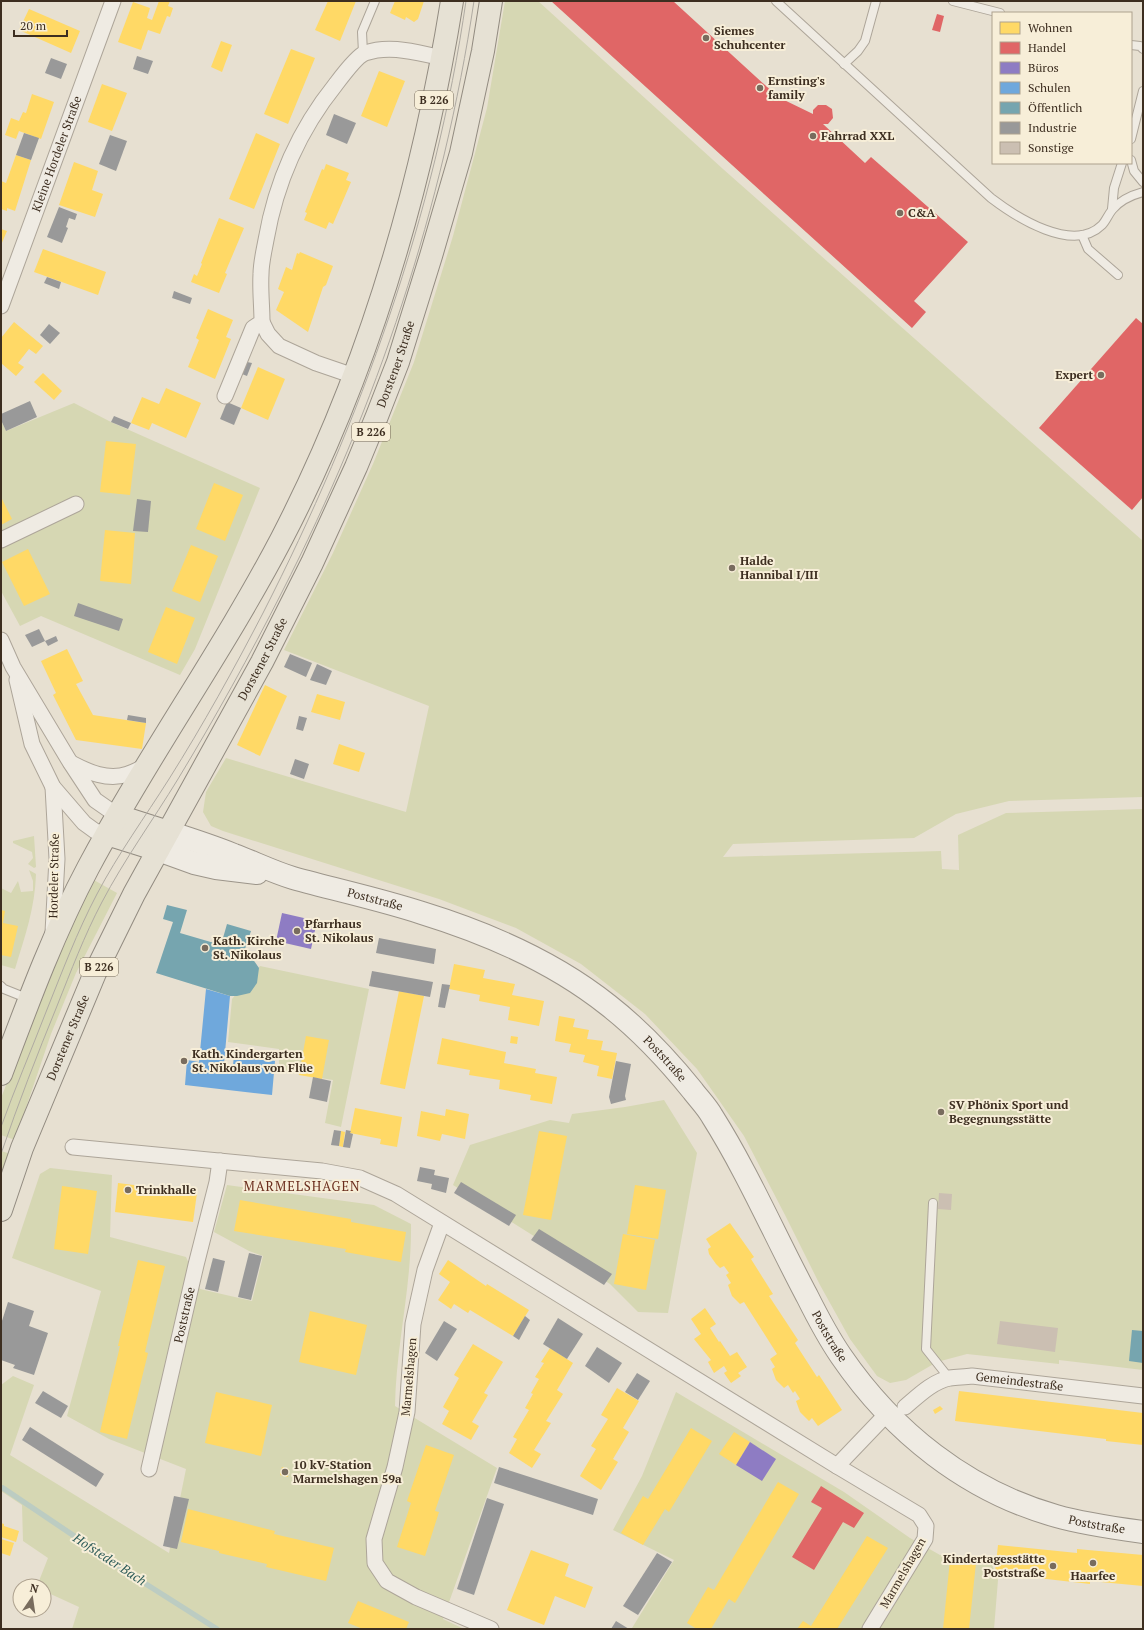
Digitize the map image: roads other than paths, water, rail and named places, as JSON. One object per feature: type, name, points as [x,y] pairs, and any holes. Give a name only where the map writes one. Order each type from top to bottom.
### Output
[{"type":"main road","name":"B 226","points":[[1,1074],[53,942],[88,869],[148,764],[217,653],[275,552],[316,468],[354,376],[410,203],[425,143],[443,58],[452,1]]},
{"type":"main road","name":"Dorstener Straße","points":[[1,1210],[22,1148],[95,973],[134,894],[265,655],[318,549],[356,467],[377,416],[398,362],[461,153],[483,51],[491,1]]},
{"type":"main road","points":[[118,816],[163,841]]},
{"type":"main road","points":[[107,834],[163,841]]},
{"type":"street","name":"Kleine Hordeler Straße","points":[[1,306],[113,1]]},
{"type":"street","points":[[354,376],[316,363],[279,346],[268,334],[262,322],[261,272],[269,226],[282,175],[303,131],[326,96],[344,73],[363,53],[381,49],[399,49],[443,58]]},
{"type":"street","points":[[225,396],[254,328],[262,322]]},
{"type":"street","points":[[1,540],[76,504]]},
{"type":"street","name":"Hordeler Straße","points":[[1,640],[13,666],[70,762],[95,800],[118,816]]},
{"type":"street","name":"Hordeler Straße","points":[[13,666],[32,744],[53,787],[84,823],[96,831],[107,834]]},
{"type":"street","points":[[70,762],[97,775],[108,776],[127,775],[148,764]]},
{"type":"street","name":"Hordeler Straße","points":[[53,787],[57,859],[53,942]]},
{"type":"street","name":"Poststraße","points":[[163,841],[194,863],[216,868],[290,877],[420,912],[457,925],[524,952],[570,978],[608,1004],[648,1040],[680,1075],[711,1114],[747,1177],[816,1312],[840,1354],[868,1393],[897,1411],[937,1457],[959,1472],[1021,1504],[1056,1516],[1098,1526],[1143,1532]]},
{"type":"street","points":[[73,1147],[322,1171],[360,1178],[396,1194],[837,1466],[880,1420],[897,1411]]},
{"type":"street","name":"Poststraße","points":[[149,1469],[196,1265],[217,1182],[220,1161]]},
{"type":"street","name":"Marmelshagen","points":[[442,1223],[425,1270],[414,1324],[407,1412],[395,1467],[374,1539],[375,1563],[387,1581],[416,1597],[491,1629]]},
{"type":"street","name":"Gemeindestraße","points":[[897,1411],[924,1391],[949,1378],[972,1376],[1143,1396]]},
{"type":"street","name":"Marmelshagen","points":[[837,1466],[919,1516],[926,1526],[925,1539],[870,1629]]},
{"type":"lane","points":[[363,53],[362,32],[374,1]]},
{"type":"lane","points":[[776,1],[975,184],[1008,211],[1024,221],[1046,230],[1066,235],[1082,235],[1092,232],[1102,225],[1112,209],[1124,199],[1143,192]]},
{"type":"lane","points":[[844,64],[858,50],[865,40],[876,1]]},
{"type":"lane","points":[[953,1],[996,12]]},
{"type":"lane","points":[[1132,45],[1140,46],[1143,49]]},
{"type":"lane","points":[[1132,135],[1143,91]]},
{"type":"lane","points":[[1132,163],[1134,170],[1143,182]]},
{"type":"lane","points":[[1112,209],[1114,188],[1122,164]]},
{"type":"lane","points":[[1082,235],[1088,249],[1118,275]]},
{"type":"lane","points":[[1,986],[4,989],[29,1000]]},
{"type":"lane","points":[[933,1203],[926,1348],[949,1378]]},
{"type":"waterway","name":"Hofsteder Bach","points":[[3,1488],[138,1579],[217,1629]]},
{"type":"tram line","points":[[1,1127],[76,937],[90,908],[114,864],[182,759],[229,676],[263,613],[299,540],[332,466],[390,315],[414,238],[435,160],[452,81],[466,1]]},
{"type":"tram line","points":[[1,1154],[42,1043],[95,915],[120,871],[192,756],[245,663],[316,522],[348,450],[376,378],[402,304],[425,229],[461,78],[474,1]]},
{"type":"place","name":"Siemes Schuhcenter","points":[[706,38]]},
{"type":"place","name":"Ernsting's family","points":[[760,88]]},
{"type":"place","name":"Fahrrad XXL","points":[[813,136]]},
{"type":"place","name":"C&A","points":[[900,213]]},
{"type":"place","name":"Expert","points":[[1101,375]]},
{"type":"place","name":"Halde Hannibal I/III","points":[[732,568]]},
{"type":"place","name":"Pfarrhaus St. Nikolaus","points":[[297,931]]},
{"type":"place","name":"Kath. Kirche St. Nikolaus","points":[[205,948]]},
{"type":"place","name":"Kath. Kindergarten St. Nikolaus von Flüe","points":[[184,1061]]},
{"type":"place","name":"SV Phönix Sport und Begegnungsstätte","points":[[941,1112]]},
{"type":"place","name":"Trinkhalle","points":[[128,1190]]},
{"type":"place","name":"10 kV-Station Marmelshagen 59a","points":[[285,1472]]},
{"type":"place","name":"Haarfee","points":[[1093,1563]]},
{"type":"place","name":"Kindertagesstätte Poststraße","points":[[1053,1566]]},
{"type":"district","name":"MARMELSHAGEN","points":[[302,1186]]}]
